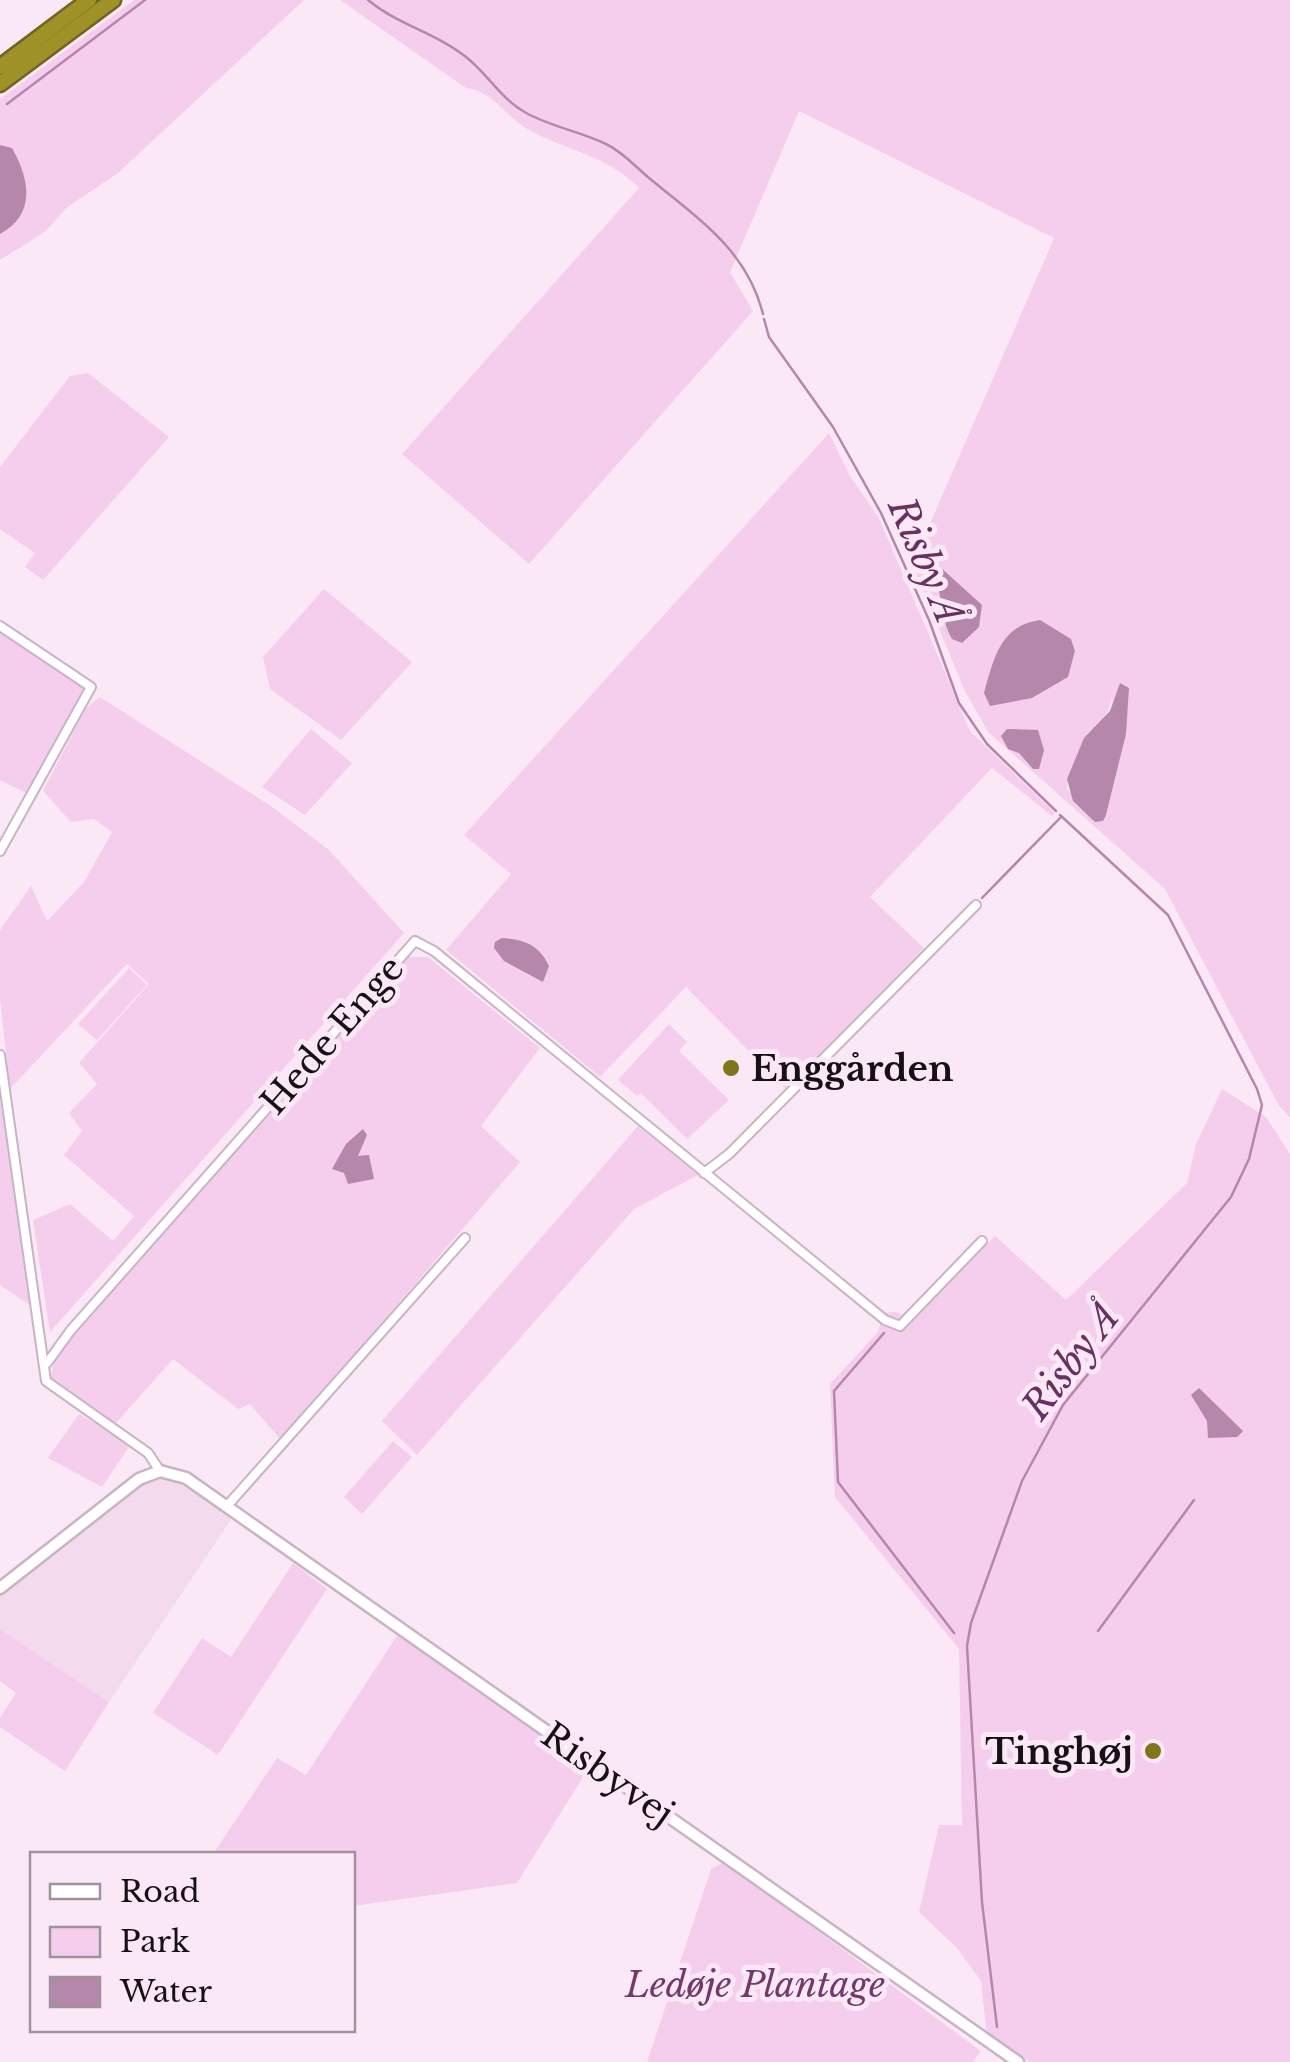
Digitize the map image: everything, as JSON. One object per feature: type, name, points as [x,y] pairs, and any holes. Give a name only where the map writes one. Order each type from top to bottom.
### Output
[{"type":"highway","points":[[0,67],[90,0]]},
{"type":"highway","points":[[0,84],[112,0]]},
{"type":"street","points":[[0,626],[92,686],[0,851]]},
{"type":"street","points":[[704,1173],[728,1154],[976,905]]},
{"type":"street","name":"Hede Enge","points":[[46,1364],[71,1330],[415,941],[434,951],[885,1320],[900,1326],[982,1241]]},
{"type":"street","points":[[0,1055],[46,1381],[148,1453],[160,1471],[140,1478],[0,1588]]},
{"type":"street","points":[[227,1506],[465,1238]]},
{"type":"street","name":"Risbyvej","points":[[160,1471],[186,1478],[227,1506],[1018,2062]]},
{"type":"shaded area","points":[[163,1476],[180,1480],[232,1518],[109,1702],[0,1629],[0,1593],[143,1484]]},
{"type":"green space","points":[[134,0],[304,0],[118,173],[66,208],[46,231],[0,260],[0,99]]},
{"type":"green space","points":[[340,0],[1290,0],[1290,1117],[1279,1106],[1165,889],[988,732],[965,691],[912,565],[1054,238],[799,111],[730,272],[753,311],[529,564],[402,454],[639,188],[601,161],[529,130],[492,99],[466,88]],"holes":[[[1039,620],[1071,639],[1075,651],[1068,677],[1032,698],[1000,701]],[[1112,696],[1118,767],[1106,815],[1067,790],[1074,764],[1103,721]]]},
{"type":"green space","points":[[88,373],[169,437],[43,580],[25,567],[35,553],[0,529],[0,467],[70,376]]},
{"type":"green space","points":[[829,433],[850,476],[879,518],[970,731],[1055,813],[1052,816],[992,768],[870,897],[924,948],[787,1090],[686,987],[600,1077],[446,950],[511,874],[464,835]]},
{"type":"green space","points":[[324,589],[412,662],[341,740],[270,689],[263,657]]},
{"type":"green space","points":[[0,633],[84,688],[26,793],[0,780]]},
{"type":"green space","points":[[100,697],[271,806],[329,850],[404,933],[50,1332],[33,1220],[70,1204],[113,1241],[134,1216],[64,1155],[82,1131],[69,1113],[97,1084],[79,1063],[149,984],[127,964],[10,1089],[0,999],[0,930],[31,886],[47,921],[84,882],[112,832],[94,819],[71,822],[43,791],[86,708]]},
{"type":"green space","points":[[311,729],[352,763],[305,815],[262,787]]},
{"type":"green space","points":[[407,957],[428,957],[540,1048],[481,1126],[520,1162],[281,1440],[250,1404],[238,1409],[173,1359],[116,1423],[51,1377],[55,1356]]},
{"type":"green space","points":[[129,968],[147,985],[97,1040],[78,1024]]},
{"type":"green space","points":[[669,1024],[687,1042],[679,1051],[729,1100],[687,1139],[641,1093],[637,1096],[618,1080]]},
{"type":"green space","points":[[1222,1089],[1266,1117],[1290,1154],[1290,2062],[1030,2062],[987,2037],[981,1981],[957,1948],[919,1912],[939,1825],[962,1825],[959,1649],[835,1497],[830,1384],[878,1332],[883,1313],[896,1312],[911,1319],[995,1236],[1066,1300],[1187,1183],[1196,1144]]},
{"type":"green space","points":[[0,1098],[33,1307],[0,1285]]},
{"type":"green space","points":[[638,1126],[698,1175],[634,1209],[417,1455],[382,1421]]},
{"type":"green space","points":[[79,1414],[131,1444],[102,1487],[48,1458]]},
{"type":"green space","points":[[393,1441],[412,1457],[362,1514],[344,1497]]},
{"type":"green space","points":[[293,1563],[327,1589],[218,1755],[153,1713],[202,1638],[231,1657]]},
{"type":"green space","points":[[0,1629],[109,1702],[65,1771],[0,1727],[0,1718],[16,1693],[0,1681]]},
{"type":"green space","points":[[398,1634],[590,1766],[517,1883],[355,1906],[355,1852],[214,1852],[277,1758],[306,1775]]},
{"type":"green space","name":"Ledøje Plantage","points":[[724,1862],[981,2051],[973,2062],[647,2062],[711,1869]]},
{"type":"water","points":[[0,145],[12,148],[23,172],[26,196],[20,217],[0,234]]},
{"type":"water","points":[[939,566],[982,605],[979,627],[962,643],[952,639],[945,623],[933,571]]},
{"type":"water","points":[[1040,620],[1071,639],[1075,651],[1068,677],[1032,698],[990,706],[984,693],[1001,646],[1016,629]]},
{"type":"water","points":[[1120,683],[1129,688],[1126,734],[1106,815],[1103,821],[1095,822],[1073,801],[1067,779],[1084,738],[1110,711]]},
{"type":"water","points":[[1007,729],[1038,730],[1044,750],[1039,769],[1033,769],[1019,753],[1008,749],[1001,736]]},
{"type":"water","points":[[502,938],[524,942],[541,953],[549,966],[543,982],[504,961],[494,948]]},
{"type":"water","points":[[363,1129],[367,1135],[358,1156],[369,1155],[374,1179],[348,1184],[344,1173],[332,1169],[346,1144]]},
{"type":"water","points":[[1199,1388],[1243,1431],[1237,1437],[1208,1438],[1207,1421],[1191,1395]]},
{"type":"waterway","points":[[7,104],[145,0]]},
{"type":"waterway","name":"Risby Å","points":[[368,0],[466,57],[519,108],[606,144],[625,157],[720,239],[746,272],[763,314]]},
{"type":"waterway","name":"Risby Å","points":[[764,319],[769,337],[833,427],[881,513],[929,620],[959,703],[987,744],[1056,811]]},
{"type":"waterway","name":"Risby Å","points":[[997,2027],[982,1902],[967,1646],[971,1623],[1022,1481],[1063,1405],[1231,1197],[1249,1159],[1262,1105],[1168,915],[1060,815]]},
{"type":"waterway","points":[[982,898],[1061,817]]},
{"type":"waterway","points":[[884,1333],[834,1391],[838,1482],[954,1633]]},
{"type":"waterway","points":[[1098,1631],[1194,1500]]},
{"type":"place","name":"Enggården","points":[[731,1068]]},
{"type":"place","name":"Tinghøj","points":[[1153,1751]]}]
